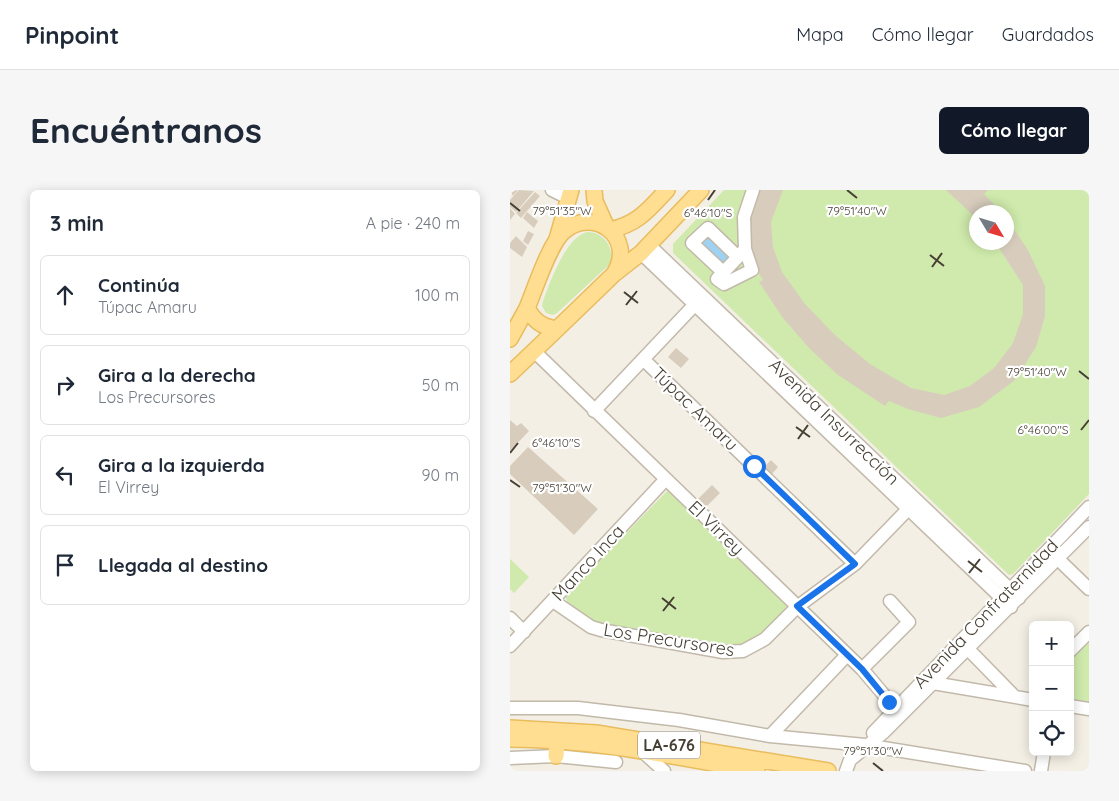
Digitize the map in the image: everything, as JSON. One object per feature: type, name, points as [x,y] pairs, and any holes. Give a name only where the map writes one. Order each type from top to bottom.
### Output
[{"type":"main road","points":[[594,190],[596,201],[608,229],[621,246],[622,256],[614,274]]},
{"type":"main road","points":[[556,240],[574,225],[591,223],[608,229],[628,226],[640,217],[666,190]]},
{"type":"main road","points":[[510,374],[614,274],[645,249],[701,190]]},
{"type":"main road","points":[[510,339],[527,308],[556,240],[570,194]]},
{"type":"main road","points":[[628,226],[629,250],[635,254],[645,249]]},
{"type":"main road","points":[[527,308],[542,326],[557,329]]},
{"type":"main road","name":"LA-676","points":[[510,728],[596,733],[828,771]]},
{"type":"main road","name":"LA-676","points":[[510,739],[558,741],[636,751],[757,771]]},
{"type":"main road","points":[[556,756],[558,741]]},
{"type":"street","points":[[552,190],[570,194]]},
{"type":"street","points":[[723,272],[692,243],[708,228],[741,253],[752,270],[724,284],[717,279],[741,253],[744,217],[753,190]]},
{"type":"street","name":"Avenida Insurrección","points":[[645,249],[1010,598]]},
{"type":"street","points":[[594,411],[699,300]]},
{"type":"street","name":"El Virrey","points":[[534,351],[862,669],[895,708]]},
{"type":"street","name":"Túpac Amaru","points":[[644,360],[855,564]]},
{"type":"street","name":"Manco Inca","points":[[510,646],[665,480]]},
{"type":"street","name":"Los Precursores","points":[[553,601],[591,627],[600,630],[734,652],[743,651],[765,639],[797,606],[855,564],[912,505]]},
{"type":"street","name":"Avenida Confraternidad","points":[[846,771],[850,760],[865,745],[884,732],[968,649],[1089,507]]},
{"type":"street","name":"Avenida Confraternidad","points":[[865,745],[877,727],[895,708],[1010,598],[1058,559],[1089,527]]},
{"type":"street","points":[[1058,559],[1089,588]]},
{"type":"street","points":[[862,669],[909,622],[890,601]]},
{"type":"street","points":[[510,618],[524,632]]},
{"type":"street","points":[[1074,647],[1089,632]]},
{"type":"street","points":[[968,649],[1026,696]]},
{"type":"street","points":[[770,736],[847,655]]},
{"type":"street","points":[[933,683],[1026,696]]},
{"type":"street","points":[[1074,707],[1089,709]]},
{"type":"street","points":[[510,708],[578,708],[679,720],[770,736],[865,745],[1025,771]]},
{"type":"street","points":[[510,758],[556,756],[612,767],[636,751],[664,771]]},
{"type":"street","points":[[1041,771],[1043,756]]},
{"type":"green space","points":[[724,190],[1089,190],[1089,494],[1013,574],[1009,575],[673,253],[673,244]]},
{"type":"green space","points":[[587,232],[603,238],[611,251],[611,263],[557,313],[553,315],[546,313],[542,306],[543,301],[560,261],[572,242]]},
{"type":"green space","points":[[668,490],[790,607],[751,645],[727,647],[600,626],[568,604],[565,596]]},
{"type":"green space","points":[[510,559],[529,577],[514,593],[510,589]]},
{"type":"green space","points":[[1089,637],[1089,702],[1074,700],[1074,653]]},
{"type":"water","points":[[709,232],[734,257],[722,270],[697,245]]},
{"type":"building","points":[[510,190],[518,190],[513,196]]},
{"type":"building","points":[[519,190],[534,191],[516,212],[510,207],[510,200]]},
{"type":"building","points":[[757,190],[783,190],[771,222],[773,247],[782,272],[805,304],[836,336],[870,364],[911,388],[944,395],[970,386],[994,368],[1013,343],[1023,314],[1023,285],[1000,250],[1014,250],[1014,229],[1028,250],[1045,286],[1045,316],[1036,347],[1015,380],[979,407],[941,418],[908,409],[889,401],[885,406],[838,375],[809,348],[783,318],[759,282],[763,280],[758,272],[748,243],[748,217]]},
{"type":"building","points":[[946,190],[988,190],[984,194],[994,205],[969,205],[969,212]]},
{"type":"building","points":[[535,192],[540,196],[521,218],[516,213]]},
{"type":"building","points":[[510,208],[515,214],[510,220]]},
{"type":"building","points":[[527,212],[538,221],[534,228],[523,218]]},
{"type":"building","points":[[528,231],[534,234],[528,245],[523,241]]},
{"type":"building","points":[[516,236],[527,247],[522,257],[510,248],[510,243]]},
{"type":"building","points":[[676,348],[689,359],[681,368],[668,357]]},
{"type":"building","points":[[510,420],[517,426],[521,423],[529,431],[510,451]]},
{"type":"building","points":[[528,447],[598,509],[574,535],[510,474],[510,466]]},
{"type":"building","points":[[771,460],[778,467],[772,474],[764,467]]},
{"type":"building","points":[[712,485],[720,493],[702,511],[694,503]]},
{"type":"route","points":[[754,466],[855,564],[797,606],[862,669],[889,702]]}]
